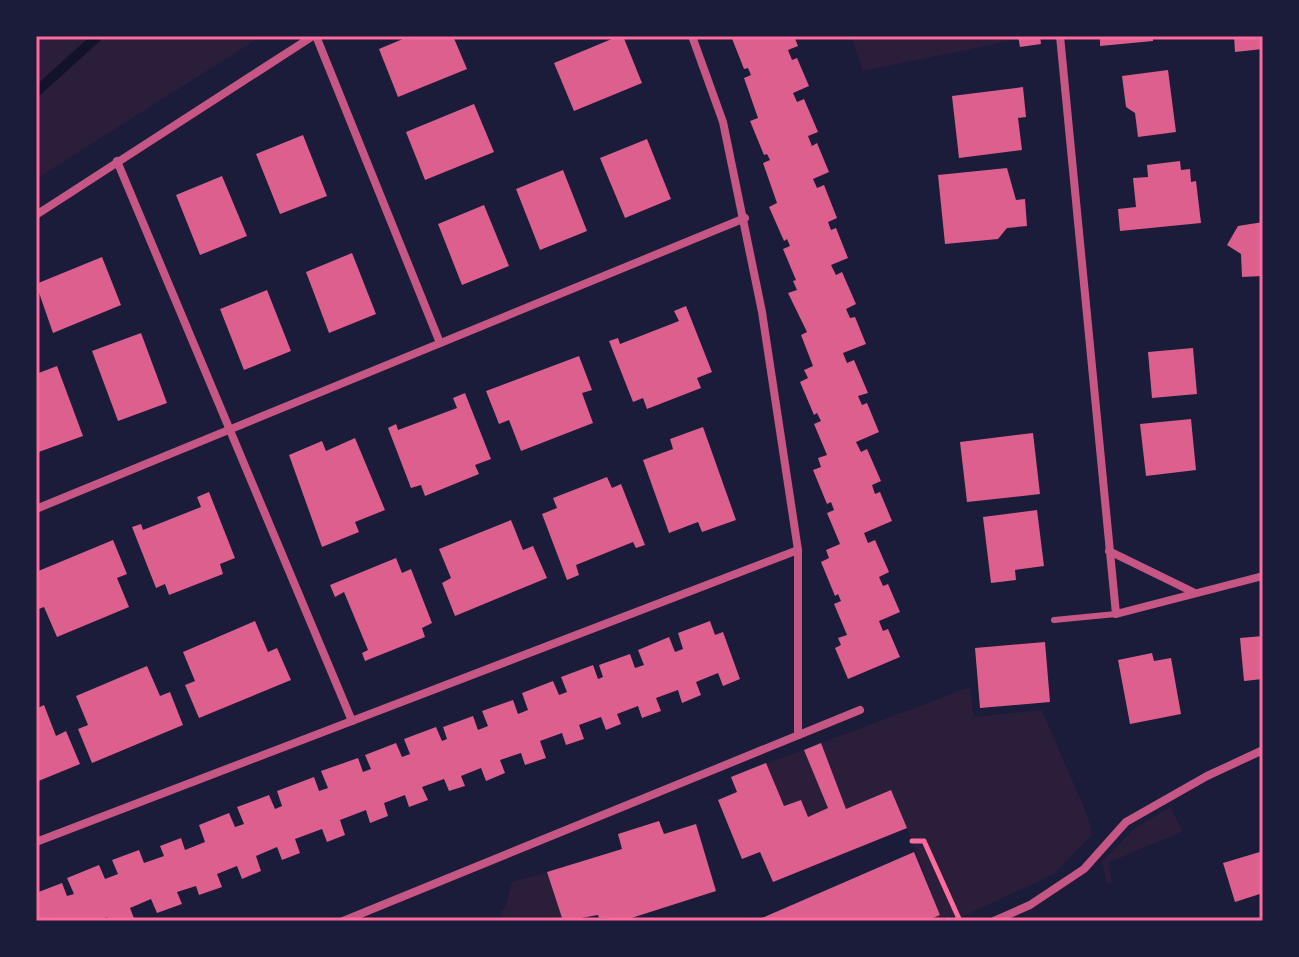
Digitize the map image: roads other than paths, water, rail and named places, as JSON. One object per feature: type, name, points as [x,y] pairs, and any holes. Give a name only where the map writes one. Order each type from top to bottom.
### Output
[{"type":"street","points":[[36,215],[315,36],[440,343]]},
{"type":"street","points":[[692,36],[723,122],[745,218],[798,550],[798,735]]},
{"type":"street","points":[[1060,36],[1116,614],[1263,576]]},
{"type":"street","points":[[117,161],[352,721]]},
{"type":"street","points":[[36,509],[745,218]]},
{"type":"street","points":[[36,842],[798,550]]},
{"type":"street","points":[[1109,551],[1194,593]]},
{"type":"street","points":[[343,921],[860,710]]},
{"type":"street","points":[[994,921],[1030,905],[1084,869],[1126,822],[1263,750]]},
{"type":"lane","points":[[1054,620],[1116,614]]},
{"type":"waterway","points":[[36,92],[98,36]]}]
